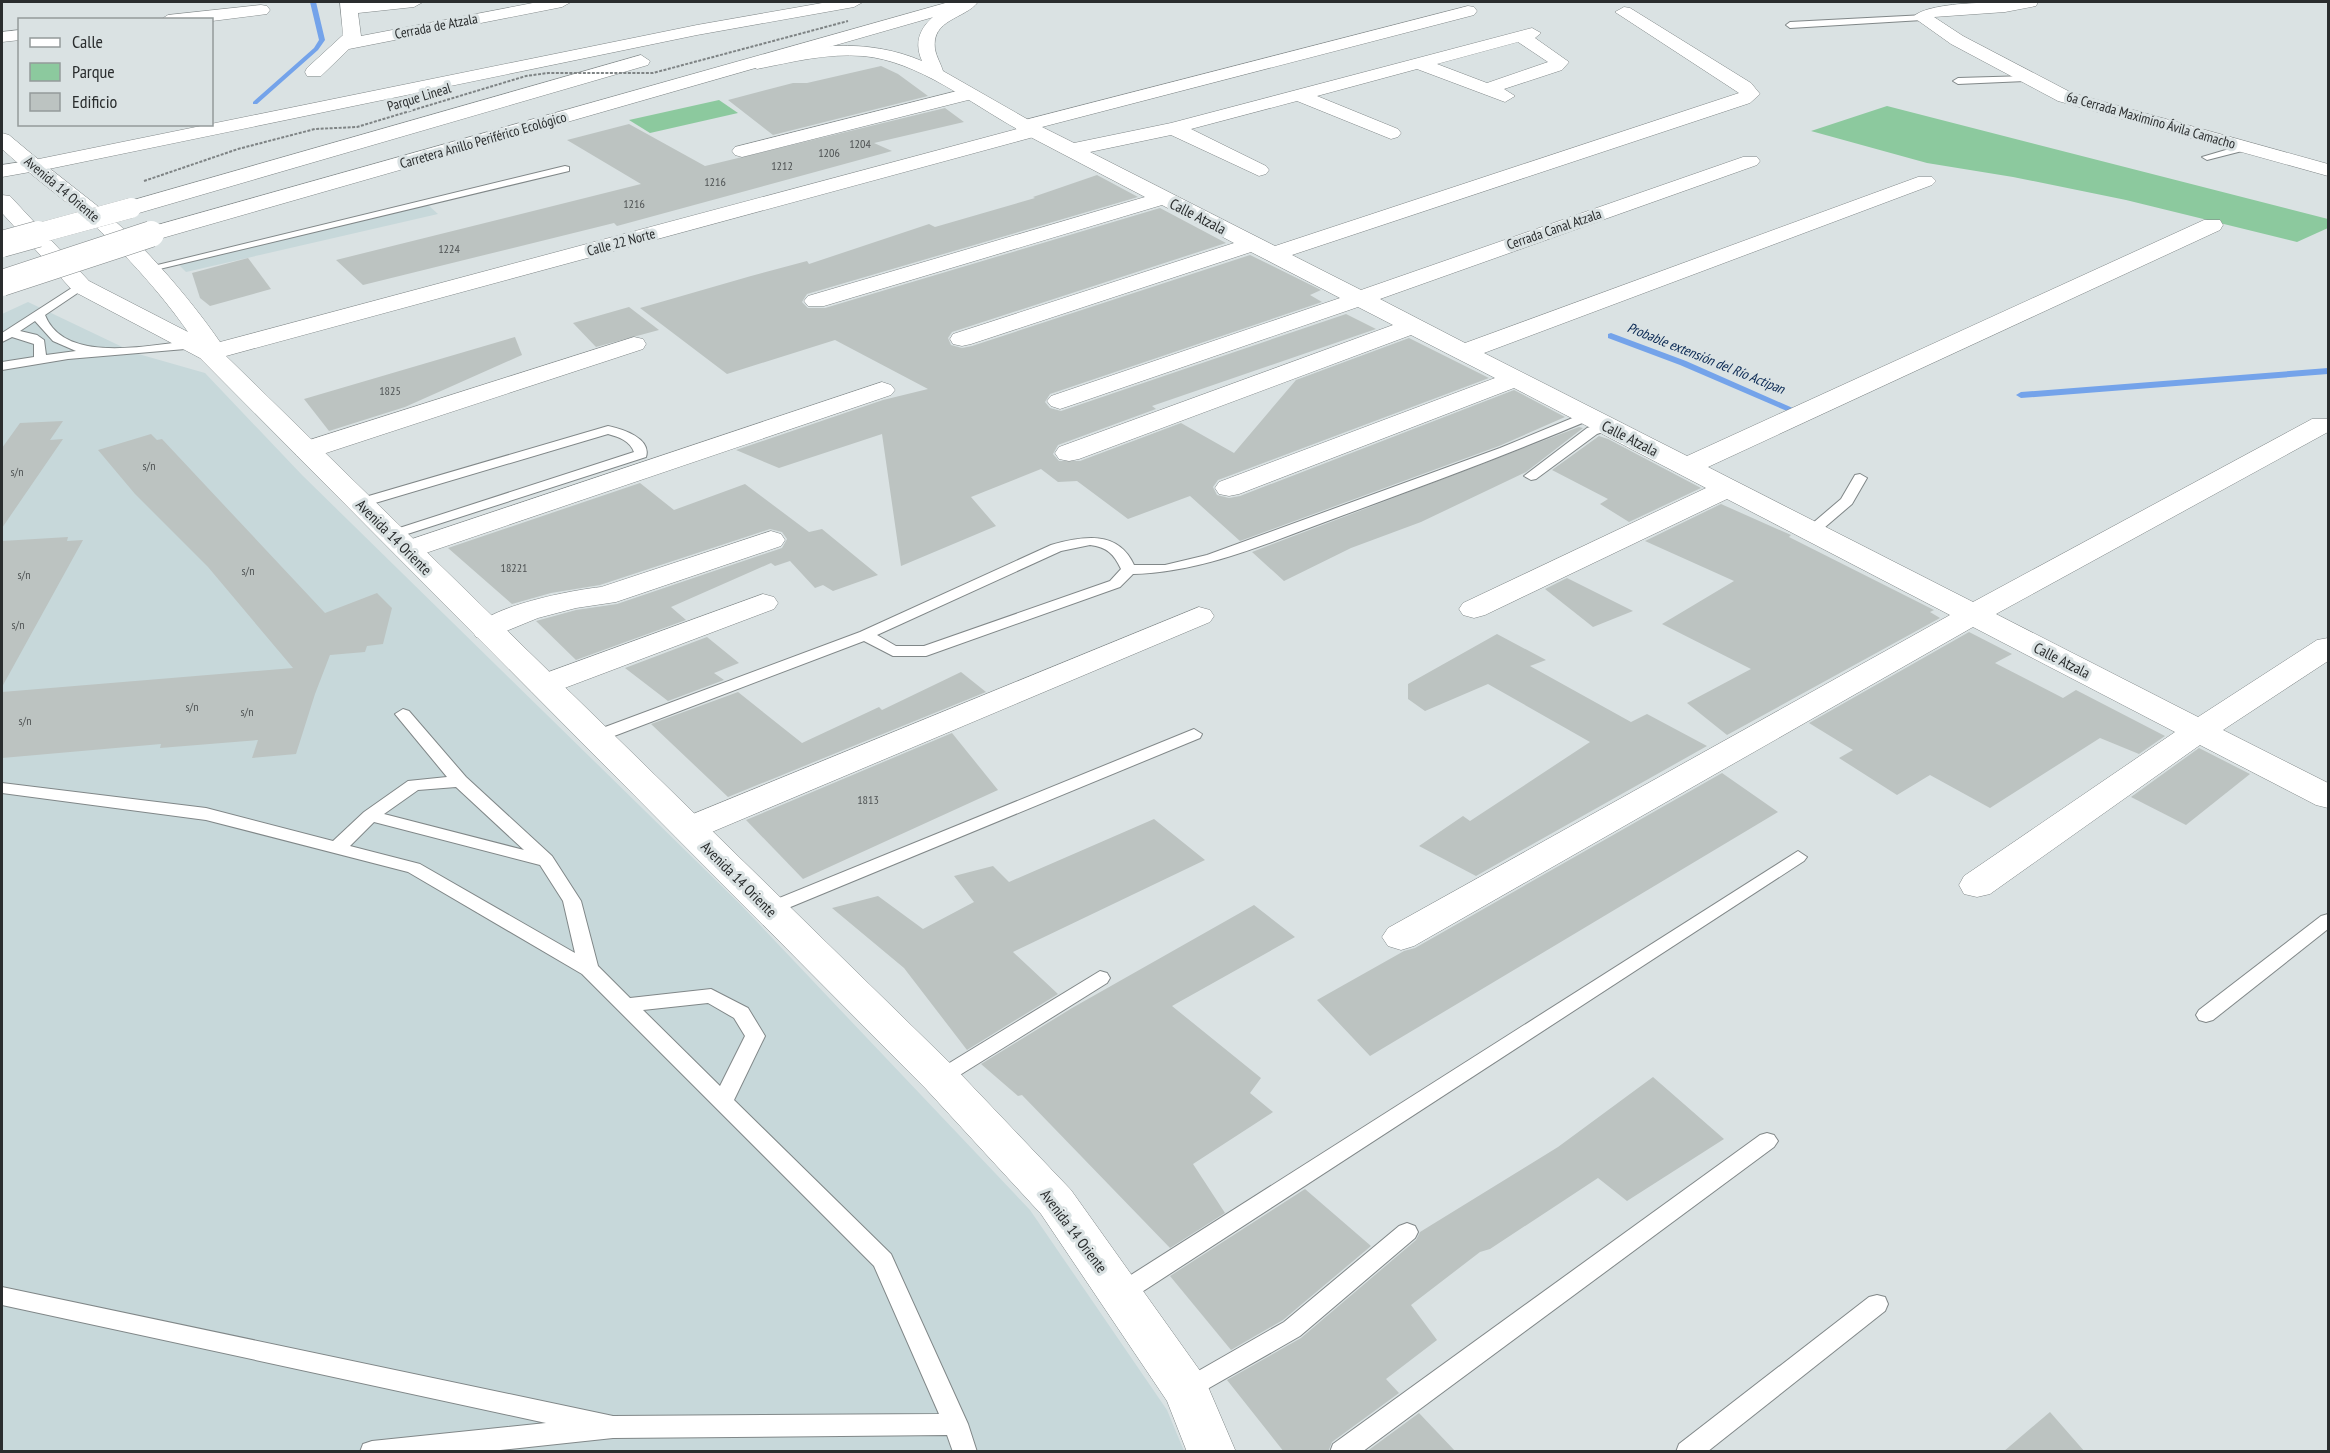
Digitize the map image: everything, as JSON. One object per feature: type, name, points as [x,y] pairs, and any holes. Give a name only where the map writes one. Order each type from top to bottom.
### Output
[{"type":"main road","name":"Cerrada de Atzala","points":[[349,5],[414,2]]},
{"type":"main road","name":"Cerrada de Atzala","points":[[346,44],[562,2]]},
{"type":"main road","points":[[2,171],[674,34],[854,2]]},
{"type":"main road","points":[[2,244],[854,2]]},
{"type":"main road","points":[[934,74],[934,64],[926,51],[926,39],[943,17],[968,2]]},
{"type":"main road","name":"Carretera Anillo Periférico Ecológico","points":[[2,283],[151,234],[968,2]]},
{"type":"main road","points":[[1922,17],[1936,11],[1998,8],[2030,2]]},
{"type":"main road","points":[[314,72],[352,36],[349,5]]},
{"type":"main road","points":[[187,18],[261,10]]},
{"type":"main road","name":"Calle 22 Norte","points":[[202,347],[1468,11]]},
{"type":"main road","points":[[962,339],[1263,249],[1743,99],[1750,94],[1744,87],[1624,12]]},
{"type":"main road","name":"6a Cerrada Maximino Ávila Camacho","points":[[1922,17],[1930,24],[2025,78],[2065,97],[2324,167]]},
{"type":"main road","points":[[1078,154],[1128,144],[1143,136],[1526,34],[1560,62],[1555,66],[1486,89]]},
{"type":"main road","points":[[2,37],[18,35]]},
{"type":"main road","name":"Calle Atzala","points":[[738,67],[818,52],[859,50],[881,53],[934,74],[1029,129],[2328,797]]},
{"type":"main road","points":[[1420,64],[1508,97]]},
{"type":"main road","points":[[779,125],[951,84]]},
{"type":"main road","points":[[742,151],[969,94]]},
{"type":"main road","points":[[1299,95],[1391,133]]},
{"type":"main road","points":[[1173,128],[1259,170]]},
{"type":"main road","name":"Avenida 14 Oriente","points":[[2,139],[51,182],[88,209],[147,269],[183,308],[202,347]]},
{"type":"main road","name":"Cerrada Canal Atzala","points":[[1060,401],[1359,299],[1750,161]]},
{"type":"main road","points":[[1463,352],[1925,181]]},
{"type":"main road","points":[[816,301],[1164,198]]},
{"type":"main road","name":"Avenida 14 Oriente","points":[[2,201],[81,286],[202,347],[940,1078],[1056,1202],[1186,1390],[1212,1452]]},
{"type":"main road","points":[[1686,467],[2212,225]]},
{"type":"main road","points":[[1069,453],[1413,326]]},
{"type":"main road","points":[[307,450],[634,344]]},
{"type":"main road","points":[[1229,488],[1516,379]]},
{"type":"main road","points":[[400,543],[882,390]]},
{"type":"main road","points":[[1401,937],[1973,614],[2320,425]]},
{"type":"main road","points":[[1474,609],[1728,488]]},
{"type":"main road","points":[[487,630],[527,612],[575,599],[605,596],[771,540]]},
{"type":"main road","points":[[543,685],[763,603]]},
{"type":"main road","points":[[688,829],[1199,616]]},
{"type":"main road","points":[[1977,885],[2200,731],[2328,647]]},
{"type":"lane","points":[[1790,25],[1922,17]]},
{"type":"lane","points":[[1958,81],[2025,78]]},
{"type":"lane","points":[[2208,157],[2246,147]]},
{"type":"lane","points":[[147,269],[564,169]]},
{"type":"lane","points":[[6,335],[81,286]]},
{"type":"lane","points":[[39,315],[44,328],[59,340],[81,348],[104,351]]},
{"type":"lane","points":[[6,335],[33,338],[40,344],[40,359]]},
{"type":"lane","points":[[2,366],[104,351],[202,347]]},
{"type":"lane","points":[[1531,476],[1592,431],[1597,421]]},
{"type":"lane","points":[[865,635],[892,651],[926,651],[1115,584],[1129,570],[1165,569],[1212,558],[1506,450],[1597,421]]},
{"type":"lane","points":[[360,503],[608,430],[624,434],[639,447],[640,454],[400,543]]},
{"type":"lane","points":[[1812,531],[1847,501],[1860,478]]},
{"type":"lane","points":[[596,737],[865,635],[1045,552],[1079,540],[1103,542],[1124,554],[1129,570]]},
{"type":"lane","points":[[404,714],[460,781],[546,861],[572,901],[589,969]]},
{"type":"lane","points":[[770,909],[1194,734]]},
{"type":"lane","points":[[337,848],[370,816],[414,785],[460,781]]},
{"type":"lane","points":[[2,788],[206,814],[414,867],[589,969],[883,1260],[956,1424],[965,1452]]},
{"type":"lane","points":[[370,816],[546,861]]},
{"type":"lane","points":[[1120,1294],[1798,857]]},
{"type":"lane","points":[[2206,1015],[2328,920]]},
{"type":"lane","points":[[940,1078],[1100,978]]},
{"type":"lane","points":[[625,1005],[711,996],[741,1013],[755,1036],[723,1101]]},
{"type":"lane","points":[[1342,1452],[1767,1141]]},
{"type":"lane","points":[[1186,1390],[1292,1329],[1407,1232]]},
{"type":"lane","points":[[2,1296],[613,1427]]},
{"type":"lane","points":[[1688,1452],[1877,1304]]},
{"type":"lane","points":[[372,1452],[613,1427],[956,1424]]},
{"type":"path","name":"Parque Lineal","points":[[142,182],[238,149],[315,129],[357,127],[526,76],[548,73],[660,72],[848,21]]},
{"type":"shaded area","points":[[427,204],[438,214],[186,272],[177,263]]},
{"type":"shaded area","points":[[28,302],[135,353],[205,373],[302,475],[739,903],[1030,1210],[1167,1410],[1184,1451],[2,1451],[2,314]]},
{"type":"green space","points":[[719,100],[738,113],[650,133],[629,120]]},
{"type":"green space","points":[[1887,106],[2328,219],[2328,228],[2297,242],[2126,200],[2013,177],[1927,163],[1811,131]]},
{"type":"building","points":[[881,66],[898,74],[928,96],[773,135],[728,100],[793,83],[807,83]]},
{"type":"building","points":[[945,108],[964,122],[874,143],[892,151],[617,226],[614,223],[363,285],[336,260],[641,184],[567,140],[629,124],[705,166]]},
{"type":"building","points":[[1097,175],[1138,197],[807,294],[802,302],[808,308],[825,308],[1160,208],[1226,243],[952,332],[948,338],[951,345],[962,348],[972,346],[1250,255],[1321,290],[1310,295],[1322,302],[1050,394],[1045,402],[1050,408],[1061,411],[1346,314],[1376,329],[1152,406],[1156,409],[1058,445],[1053,454],[1059,461],[1080,461],[1181,423],[1234,453],[1296,380],[1409,338],[1489,378],[1218,480],[1213,487],[1217,495],[1229,498],[1240,496],[1514,390],[1565,417],[1499,446],[1240,541],[1190,496],[1128,519],[1077,481],[1058,482],[1041,469],[971,497],[996,526],[901,566],[882,434],[779,468],[736,450],[883,400],[928,389],[835,340],[727,374],[640,308],[807,261],[809,264],[929,224],[935,227],[1035,198],[1033,197]]},
{"type":"building","points":[[248,258],[271,289],[210,306],[200,298],[192,273]]},
{"type":"building","points":[[629,307],[659,330],[596,347],[573,323]]},
{"type":"building","points":[[515,337],[522,355],[405,407],[329,431],[304,399]]},
{"type":"building","points":[[63,421],[50,440],[63,439],[2,528],[2,448],[20,423]]},
{"type":"building","points":[[1579,427],[1583,428],[1526,472],[1421,522],[1351,548],[1284,581],[1252,552]]},
{"type":"building","points":[[151,434],[157,440],[162,439],[325,613],[377,593],[392,608],[383,644],[367,646],[365,652],[330,655],[296,754],[252,758],[258,740],[160,748],[161,744],[2,758],[2,692],[293,668],[208,567],[135,494],[98,450]]},
{"type":"building","points":[[1599,436],[1701,488],[1629,522],[1600,504],[1608,499],[1552,470]]},
{"type":"building","points":[[640,483],[674,510],[745,484],[809,532],[822,529],[878,575],[833,591],[823,585],[815,588],[790,561],[775,566],[771,563],[671,607],[686,620],[576,660],[536,621],[576,610],[617,604],[782,548],[787,539],[782,532],[770,529],[600,585],[551,593],[512,604],[448,548]]},
{"type":"building","points":[[1721,504],[1791,535],[1789,537],[1934,610],[1930,612],[1940,618],[1727,735],[1687,703],[1751,669],[1662,624],[1734,581],[1645,541]]},
{"type":"building","points":[[68,537],[67,541],[83,540],[2,687],[2,541]]},
{"type":"building","points":[[1567,578],[1633,611],[1593,627],[1545,589]]},
{"type":"building","points":[[1969,632],[2012,654],[1995,663],[2063,698],[2076,690],[2165,736],[2139,754],[2100,738],[1990,808],[1930,775],[1897,795],[1839,758],[1853,750],[1809,723]]},
{"type":"building","points":[[1497,634],[1546,660],[1530,666],[1631,722],[1647,714],[1707,746],[1476,876],[1419,846],[1463,816],[1470,821],[1590,742],[1488,684],[1425,711],[1408,699],[1408,684]]},
{"type":"building","points":[[707,637],[739,663],[714,673],[724,680],[668,701],[625,668]]},
{"type":"building","points":[[961,672],[986,692],[728,797],[651,724],[738,692],[802,743],[879,707],[882,710]]},
{"type":"building","points":[[952,733],[998,790],[803,879],[746,820]]},
{"type":"building","points":[[2199,748],[2250,774],[2186,825],[2131,797]]},
{"type":"building","points":[[1722,773],[1778,812],[1370,1056],[1317,1000],[1404,951],[1415,948]]},
{"type":"building","points":[[1154,819],[1205,860],[1013,952],[1058,994],[967,1050],[904,968],[832,908],[878,896],[923,929],[974,902],[954,876],[993,866],[1009,882]]},
{"type":"building","points":[[1254,905],[1295,937],[1172,1006],[1261,1078],[1250,1093],[1273,1112],[1193,1164],[1225,1213],[1170,1248],[1022,1095],[1018,1096],[981,1064],[1072,1008]]},
{"type":"building","points":[[1653,1077],[1724,1139],[1627,1201],[1598,1178],[1490,1249],[1480,1252],[1411,1305],[1437,1340],[1386,1379],[1399,1393],[1332,1442],[1328,1452],[1284,1452],[1227,1380],[1301,1338],[1416,1240],[1420,1232],[1558,1147]]},
{"type":"building","points":[[1305,1189],[1371,1246],[1283,1320],[1231,1350],[1170,1276]]},
{"type":"building","points":[[2050,1412],[2085,1452],[2003,1452]]},
{"type":"building","points":[[1419,1413],[1456,1452],[1366,1452]]},
{"type":"waterway","points":[[255,103],[316,49],[322,40],[313,2]]},
{"type":"waterway","name":"Probable extensión del Río Actipan","points":[[1611,336],[1683,363],[1790,409]]},
{"type":"waterway","points":[[2021,395],[2328,371]]}]
